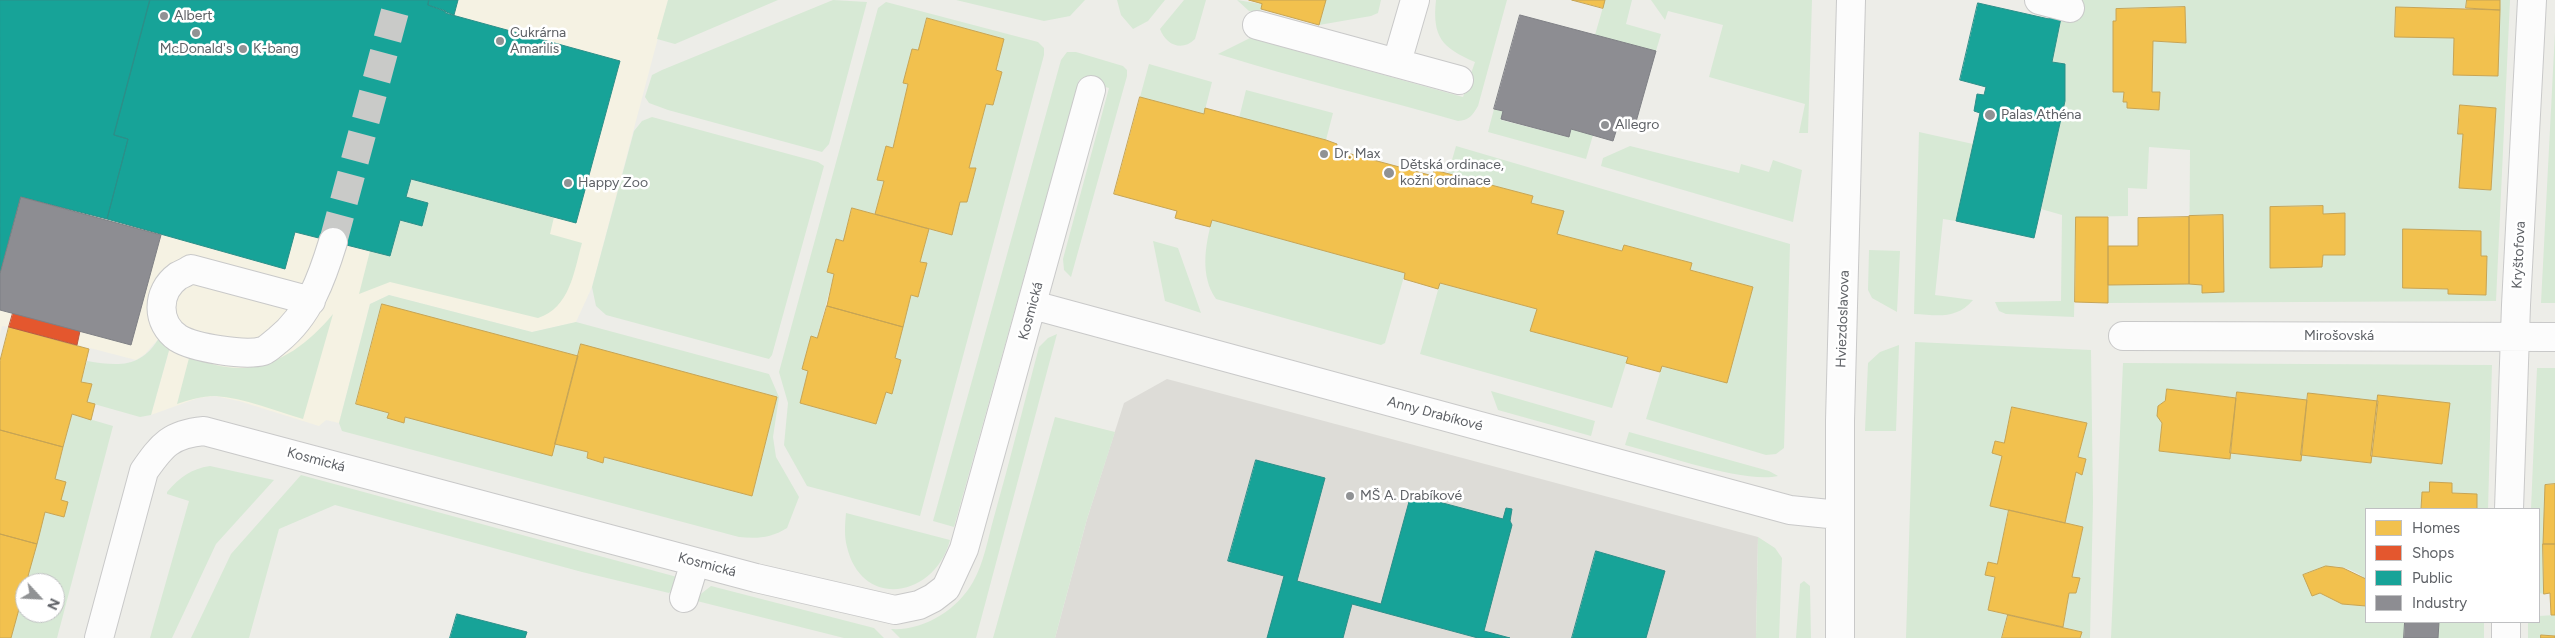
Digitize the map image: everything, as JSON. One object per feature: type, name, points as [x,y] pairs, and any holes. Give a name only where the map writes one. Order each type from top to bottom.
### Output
[{"type":"street","points":[[1397,62],[1415,0]]},
{"type":"street","name":"Hviezdoslavova","points":[[1840,638],[1839,515],[1851,0]]},
{"type":"street","points":[[2039,0],[2070,8]]},
{"type":"street","name":"Kryštofova","points":[[2509,508],[2515,337],[2532,0]]},
{"type":"street","points":[[1257,25],[1460,80]]},
{"type":"street","name":"Kosmická","points":[[99,638],[144,471],[158,451],[182,433],[204,431],[695,562],[895,610],[919,606],[946,588],[964,550],[1091,90]]},
{"type":"street","points":[[311,301],[191,269],[171,283],[161,299],[161,305],[164,323],[178,338],[229,353],[264,351],[291,330],[311,301],[324,272],[333,242]]},
{"type":"street","name":"Anny Drabíkové","points":[[1033,305],[1790,510],[1839,515]]},
{"type":"street","name":"Mirošovská","points":[[2123,336],[2555,337]]},
{"type":"street","points":[[684,598],[695,562]]},
{"type":"street","points":[[2506,623],[2506,638]]},
{"type":"shaded area","points":[[0,0],[668,0],[592,287],[576,322],[532,332],[389,295],[370,304],[339,423],[326,420],[319,426],[239,401],[215,396],[198,398],[151,415],[170,347],[160,337],[145,354],[136,360],[9,327],[2,326],[0,334]]},
{"type":"shaded area","name":"MŠ A. Drabíkové","points":[[1167,379],[1758,537],[1756,638],[1055,638],[1087,519],[1124,403]]},
{"type":"green space","points":[[668,0],[778,0],[675,44],[657,39]]},
{"type":"green space","points":[[833,0],[867,2],[829,144],[822,152],[668,110],[649,103],[645,97],[652,75]]},
{"type":"green space","points":[[956,0],[1085,0],[1070,16],[1044,21]]},
{"type":"green space","points":[[1117,0],[1165,0],[1148,21],[1133,29],[1121,15]]},
{"type":"green space","points":[[1184,0],[1206,0],[1195,39],[1190,43],[1180,46],[1170,43],[1160,29]]},
{"type":"green space","points":[[1237,0],[1262,4],[1260,14],[1249,11]]},
{"type":"green space","points":[[1326,0],[1381,0],[1378,13],[1371,16],[1319,25]]},
{"type":"green space","points":[[1436,0],[1507,0],[1478,106],[1470,117],[1465,120],[1458,121],[1218,54],[1250,38],[1463,97],[1475,62],[1454,52],[1442,40],[1436,23]]},
{"type":"green space","points":[[1605,0],[1632,0],[1626,24],[1661,34],[1656,51],[1595,35]]},
{"type":"green space","points":[[1651,0],[1812,0],[1808,133],[1799,133],[1805,104],[1709,77],[1723,25],[1668,11],[1665,20]]},
{"type":"green space","points":[[2081,0],[2467,0],[2466,8],[2396,7],[2395,36],[2454,38],[2453,75],[2498,76],[2500,0],[2510,0],[2496,301],[2108,303],[2108,285],[2189,284],[2190,150],[2149,147],[2147,189],[2128,188],[2128,216],[2076,217],[2074,317],[2006,314],[1999,311],[1995,302],[2061,301],[2062,215],[2041,209],[2065,101],[2065,65],[2052,62],[2062,13],[2080,17]],"holes":[[[2185,7],[2186,43],[2153,41],[2152,92],[2160,92],[2159,110],[2128,108],[2127,102],[2123,102],[2124,92],[2113,92],[2116,9]],[[2460,105],[2496,108],[2491,190],[2459,188],[2463,134],[2458,133]],[[2322,206],[2323,214],[2345,213],[2345,255],[2323,255],[2322,267],[2270,268],[2270,207]],[[2403,229],[2481,231],[2481,256],[2487,256],[2486,295],[2449,294],[2448,289],[2403,288]]]},
{"type":"green space","points":[[886,2],[1038,42],[1044,48],[1044,55],[920,516],[807,486],[784,445],[788,403],[779,372],[878,8]],"holes":[[[927,18],[1004,39],[996,70],[1002,72],[993,105],[986,104],[969,168],[976,169],[967,202],[960,202],[951,235],[929,229],[920,262],[927,263],[918,297],[911,295],[895,358],[901,360],[892,394],[886,392],[876,424],[800,403],[808,371],[802,369],[811,336],[817,338],[834,274],[827,272],[836,239],[843,241],[852,208],[875,214],[884,181],[877,179],[886,146],[893,148],[908,84],[903,83],[912,49],[918,50]]]},
{"type":"green space","points":[[2555,32],[2555,303],[2541,303]]},
{"type":"green space","points":[[1067,52],[1076,52],[1123,66],[1127,70],[1127,76],[1071,277],[1064,270],[1063,259],[1109,88],[1079,80],[954,527],[933,521],[1061,60]]},
{"type":"green space","points":[[1149,64],[1212,82],[1204,114],[1140,97]]},
{"type":"green space","points":[[1246,90],[1333,113],[1326,140],[1239,118]]},
{"type":"green space","points":[[1494,109],[1503,111],[1501,120],[1568,137],[1571,129],[1593,135],[1586,159],[1488,132]]},
{"type":"green space","points":[[652,117],[818,162],[824,166],[772,355],[769,359],[606,315],[596,306],[592,287],[634,131],[642,121]]},
{"type":"green space","points":[[1919,132],[1973,144],[1956,221],[1943,219],[1935,295],[1973,300],[1960,311],[1946,315],[1914,314]]},
{"type":"green space","points":[[1456,146],[1790,244],[1784,448],[1776,454],[1766,455],[1646,419],[1662,366],[1727,382],[1753,287],[1690,270],[1691,263],[1624,245],[1622,251],[1557,234],[1563,211],[1531,203],[1533,196],[1448,174]]},
{"type":"green space","points":[[1630,146],[1739,173],[1741,164],[1769,172],[1773,160],[1802,170],[1793,222],[1601,166],[1603,158]]},
{"type":"green space","points":[[411,179],[554,217],[550,234],[582,243],[569,287],[557,306],[549,313],[538,318],[390,282],[359,294],[370,251],[390,256],[400,220],[422,225],[428,203],[406,197]]},
{"type":"green space","points":[[1212,220],[1405,273],[1385,343],[1381,345],[1216,299],[1208,281],[1205,261],[1207,240]]},
{"type":"green space","points":[[1153,241],[1178,248],[1201,313],[1165,301]]},
{"type":"green space","points":[[1869,250],[1900,251],[1897,312],[1872,298],[1868,290]]},
{"type":"green space","points":[[1440,283],[1537,309],[1530,331],[1628,357],[1612,408],[1420,354]]},
{"type":"green space","points":[[389,295],[532,332],[576,322],[769,374],[779,397],[773,437],[776,457],[799,497],[787,528],[764,537],[739,537],[342,431],[339,423],[370,304]],"holes":[[[382,305],[578,356],[581,345],[777,397],[752,496],[604,457],[603,463],[587,458],[588,452],[555,444],[405,417],[404,423],[388,419],[389,413],[356,404]]]},
{"type":"green space","points":[[333,314],[303,419],[249,402],[226,397],[205,397],[177,404],[189,358],[236,368],[257,366],[282,357],[294,350],[315,334]]},
{"type":"green space","points":[[1057,334],[976,638],[900,638],[891,629],[915,626],[938,617],[958,601],[973,582],[985,550],[1039,347],[1048,338]]},
{"type":"green space","points":[[160,336],[170,347],[151,415],[140,417],[87,402],[92,385],[81,382],[87,361],[119,364],[137,360],[153,347]]},
{"type":"green space","points":[[1915,342],[2091,350],[2093,502],[2090,638],[2080,638],[2081,632],[2063,627],[2069,593],[2076,593],[2080,579],[2072,577],[2083,527],[2065,523],[2076,472],[2082,474],[2086,459],[2078,457],[2087,423],[2013,407],[2004,443],[1995,441],[1993,453],[2002,456],[2009,510],[1997,564],[1988,562],[1985,575],[1995,577],[1988,610],[2008,615],[2002,638],[1906,638]]},
{"type":"green space","points":[[1899,345],[1896,431],[1865,431],[1868,363],[1880,352]]},
{"type":"green space","points":[[2123,363],[2492,365],[2488,508],[2477,508],[2477,494],[2452,493],[2452,483],[2430,482],[2429,492],[2422,492],[2421,508],[2365,508],[2365,578],[2342,567],[2328,567],[2304,576],[2312,596],[2320,593],[2342,604],[2365,606],[2365,623],[2405,623],[2404,638],[2111,638]],"holes":[[[2167,389],[2236,398],[2237,392],[2307,400],[2308,394],[2378,401],[2450,403],[2442,464],[2371,456],[2371,463],[2301,455],[2300,461],[2230,453],[2229,459],[2159,451],[2162,423],[2158,416],[2158,406],[2165,401]]]},
{"type":"green space","points":[[2537,368],[2555,368],[2555,484],[2545,485],[2544,594],[2540,593],[2540,508],[2531,508]]},
{"type":"green space","points":[[1491,391],[1595,421],[1591,436],[1498,410]]},
{"type":"green space","points":[[72,414],[113,426],[65,608],[65,573],[29,573],[45,512],[64,517],[67,502],[61,500],[55,479]]},
{"type":"green space","points":[[1055,417],[1115,432],[1087,519],[1055,638],[993,638]]},
{"type":"green space","points":[[1629,432],[1769,471],[1778,476],[1746,476],[1725,472],[1625,445]]},
{"type":"green space","points":[[210,466],[274,480],[216,544],[172,638],[150,638],[189,501],[167,494],[167,492],[186,474]]},
{"type":"green space","points":[[301,475],[677,577],[675,587],[669,593],[582,572],[335,505],[279,529],[249,638],[191,638],[231,554]]},
{"type":"green space","points":[[846,513],[950,540],[942,560],[930,574],[915,584],[899,589],[882,588],[867,581],[855,567],[846,543]]},
{"type":"green space","points":[[1758,537],[1775,548],[1782,558],[1779,638],[1756,638]]},
{"type":"green space","points":[[1804,581],[1810,586],[1811,638],[1796,638],[1800,584]]},
{"type":"green space","points":[[711,586],[874,628],[884,638],[844,638],[693,600]]},
{"type":"green space","points":[[2555,615],[2555,636],[2541,635],[2541,638],[2528,638],[2528,623],[2540,623],[2540,616]]},
{"type":"green space","points":[[15,623],[61,623],[57,638],[11,638]]},
{"type":"green space","points":[[2439,623],[2484,623],[2484,638],[2438,638]]},
{"type":"building: Homes","points":[[1249,0],[1326,0],[1319,25],[1261,9],[1262,4]]},
{"type":"building: Homes","points":[[1572,0],[1605,0],[1603,8]]},
{"type":"building: Homes","points":[[2467,0],[2500,0],[2500,10],[2466,8]]},
{"type":"building: Homes","points":[[2185,7],[2186,43],[2153,41],[2152,92],[2160,92],[2159,110],[2127,108],[2127,102],[2123,102],[2124,92],[2113,92],[2113,21],[2116,21],[2116,9]]},
{"type":"building: Homes","points":[[2396,7],[2500,10],[2498,76],[2453,75],[2454,38],[2395,37]]},
{"type":"building: Homes","points":[[927,18],[1004,39],[996,70],[1002,72],[993,105],[986,104],[969,168],[976,168],[967,202],[960,202],[952,235],[875,214],[884,181],[877,180],[886,146],[893,148],[908,84],[903,83],[912,49],[918,50]]},
{"type":"building: Homes","points":[[1140,97],[1204,114],[1205,108],[1326,140],[1337,144],[1336,150],[1433,176],[1434,170],[1533,196],[1531,203],[1564,211],[1557,234],[1622,251],[1624,245],[1692,263],[1690,270],[1753,287],[1727,383],[1662,366],[1660,372],[1626,363],[1628,357],[1530,331],[1537,309],[1440,283],[1438,289],[1404,279],[1405,273],[1212,220],[1210,227],[1175,218],[1177,211],[1114,194]]},
{"type":"building: Homes","points":[[2460,105],[2496,108],[2491,190],[2459,188],[2463,134],[2458,134]]},
{"type":"building: Homes","points":[[2323,206],[2323,214],[2345,213],[2345,255],[2323,255],[2322,267],[2270,268],[2270,207]]},
{"type":"building: Homes","points":[[852,208],[929,229],[920,262],[927,263],[918,297],[911,295],[903,327],[827,306],[834,274],[827,272],[836,239],[843,241]]},
{"type":"building: Homes","points":[[2223,215],[2224,292],[2202,293],[2202,285],[2189,284],[2189,216]]},
{"type":"building: Homes","points":[[2076,217],[2108,217],[2108,303],[2075,302]]},
{"type":"building: Homes","points":[[2189,217],[2189,284],[2108,285],[2108,246],[2138,246],[2138,218]]},
{"type":"building: Homes","points":[[2403,229],[2481,231],[2481,256],[2487,256],[2486,295],[2448,294],[2448,289],[2403,288]]},
{"type":"building: Homes","points":[[382,304],[578,356],[552,456],[405,417],[404,423],[387,418],[389,413],[356,404]]},
{"type":"building: Homes","points":[[827,306],[903,327],[895,358],[901,360],[892,394],[886,392],[876,424],[800,403],[808,371],[802,369],[811,336],[817,338]]},
{"type":"building: Homes","points":[[9,327],[89,349],[81,382],[92,384],[87,402],[95,404],[91,420],[72,414],[63,447],[0,430],[0,361]]},
{"type":"building: Homes","points":[[581,344],[777,397],[752,496],[604,457],[603,463],[587,458],[588,452],[555,444]]},
{"type":"building: Homes","points":[[2167,389],[2236,398],[2230,459],[2159,451],[2162,423],[2157,416],[2158,406],[2165,401]]},
{"type":"building: Homes","points":[[2237,392],[2307,400],[2301,461],[2230,453]]},
{"type":"building: Homes","points":[[2308,393],[2378,401],[2371,463],[2301,455]]},
{"type":"building: Homes","points":[[2378,395],[2450,403],[2442,464],[2371,456]]},
{"type":"building: Homes","points":[[2012,407],[2087,423],[2078,457],[2086,459],[2082,475],[2076,472],[2065,523],[1990,506],[2002,456],[1992,453],[1995,441],[2004,443]]},
{"type":"building: Homes","points":[[0,430],[63,447],[55,479],[66,482],[61,500],[68,502],[64,517],[45,512],[37,544],[0,534]]},
{"type":"building: Homes","points":[[2430,482],[2452,483],[2452,493],[2477,494],[2477,508],[2421,508],[2422,492],[2429,492]]},
{"type":"building: Homes","points":[[2555,484],[2555,544],[2543,544],[2545,485]]},
{"type":"building: Homes","points":[[2009,510],[2083,527],[2072,577],[2080,578],[2076,593],[2069,593],[2063,627],[1988,610],[1995,577],[1985,575],[1988,562],[1997,564]]},
{"type":"building: Homes","points":[[0,534],[37,544],[29,573],[15,573],[15,623],[11,638],[0,638]]},
{"type":"building: Homes","points":[[2543,544],[2555,544],[2555,615],[2551,615],[2550,593],[2544,594]]},
{"type":"building: Homes","points":[[2326,566],[2343,568],[2365,579],[2365,606],[2342,604],[2320,593],[2312,596],[2303,575]]},
{"type":"building: Homes","points":[[2008,615],[2082,632],[2080,638],[2002,638]]},
{"type":"building: Homes","points":[[2541,635],[2555,636],[2555,638],[2541,638]]},
{"type":"building: Shops","points":[[0,175],[25,181],[0,271]]},
{"type":"building: Shops","points":[[13,313],[80,331],[77,345],[9,327]]},
{"type":"building: Public","points":[[0,0],[150,0],[114,135],[128,139],[107,219],[21,197],[0,274]]},
{"type":"building: Public","points":[[150,0],[429,0],[428,5],[446,11],[445,13],[620,61],[576,223],[411,179],[406,197],[428,203],[422,226],[400,220],[390,256],[295,232],[285,269],[107,219],[128,139],[114,135]]},
{"type":"building: Public","points":[[429,0],[458,0],[454,15],[428,5]]},
{"type":"building: Public","points":[[1978,3],[2049,19],[2051,11],[2062,13],[2052,62],[2065,64],[2065,101],[2034,238],[1956,221],[1980,113],[1974,111],[1977,94],[1984,95],[1986,87],[1960,80]]},
{"type":"building: Public","points":[[1256,460],[1325,478],[1297,581],[1381,604],[1410,498],[1423,502],[1424,498],[1503,519],[1506,508],[1512,509],[1510,521],[1512,525],[1484,631],[1510,638],[1478,638],[1352,604],[1343,638],[1267,638],[1284,576],[1228,561]]},
{"type":"building: Public","points":[[1596,551],[1665,571],[1646,638],[1572,638]]},
{"type":"building: Public","points":[[457,614],[527,632],[525,638],[450,638]]},
{"type":"building: Industry","points":[[1520,15],[1656,51],[1634,129],[1618,125],[1613,141],[1571,129],[1569,137],[1501,119],[1503,111],[1494,109]]},
{"type":"building: Industry","points":[[21,197],[161,235],[131,345],[0,310],[0,274]]},
{"type":"building: Industry","points":[[2405,623],[2439,623],[2438,638],[2404,638]]},
{"type":"tunnel","points":[[333,242],[398,0]]},
{"type":"place","name":"Albert","points":[[164,16]]},
{"type":"place","name":"McDonald's","points":[[196,33]]},
{"type":"place","name":"Cukrárna Amarilis","points":[[500,41]]},
{"type":"place","name":"K-bang","points":[[243,49]]},
{"type":"place","name":"Palas Athéna","points":[[1990,115]]},
{"type":"place","name":"Allegro","points":[[1605,125]]},
{"type":"place","name":"Dr. Max","points":[[1324,154]]},
{"type":"place","name":"Dětská ordinace, kožní ordinace","points":[[1389,173]]},
{"type":"place","name":"Happy Zoo","points":[[568,183]]},
{"type":"place","name":"MŠ A. Drabíkové","points":[[1350,496]]}]
